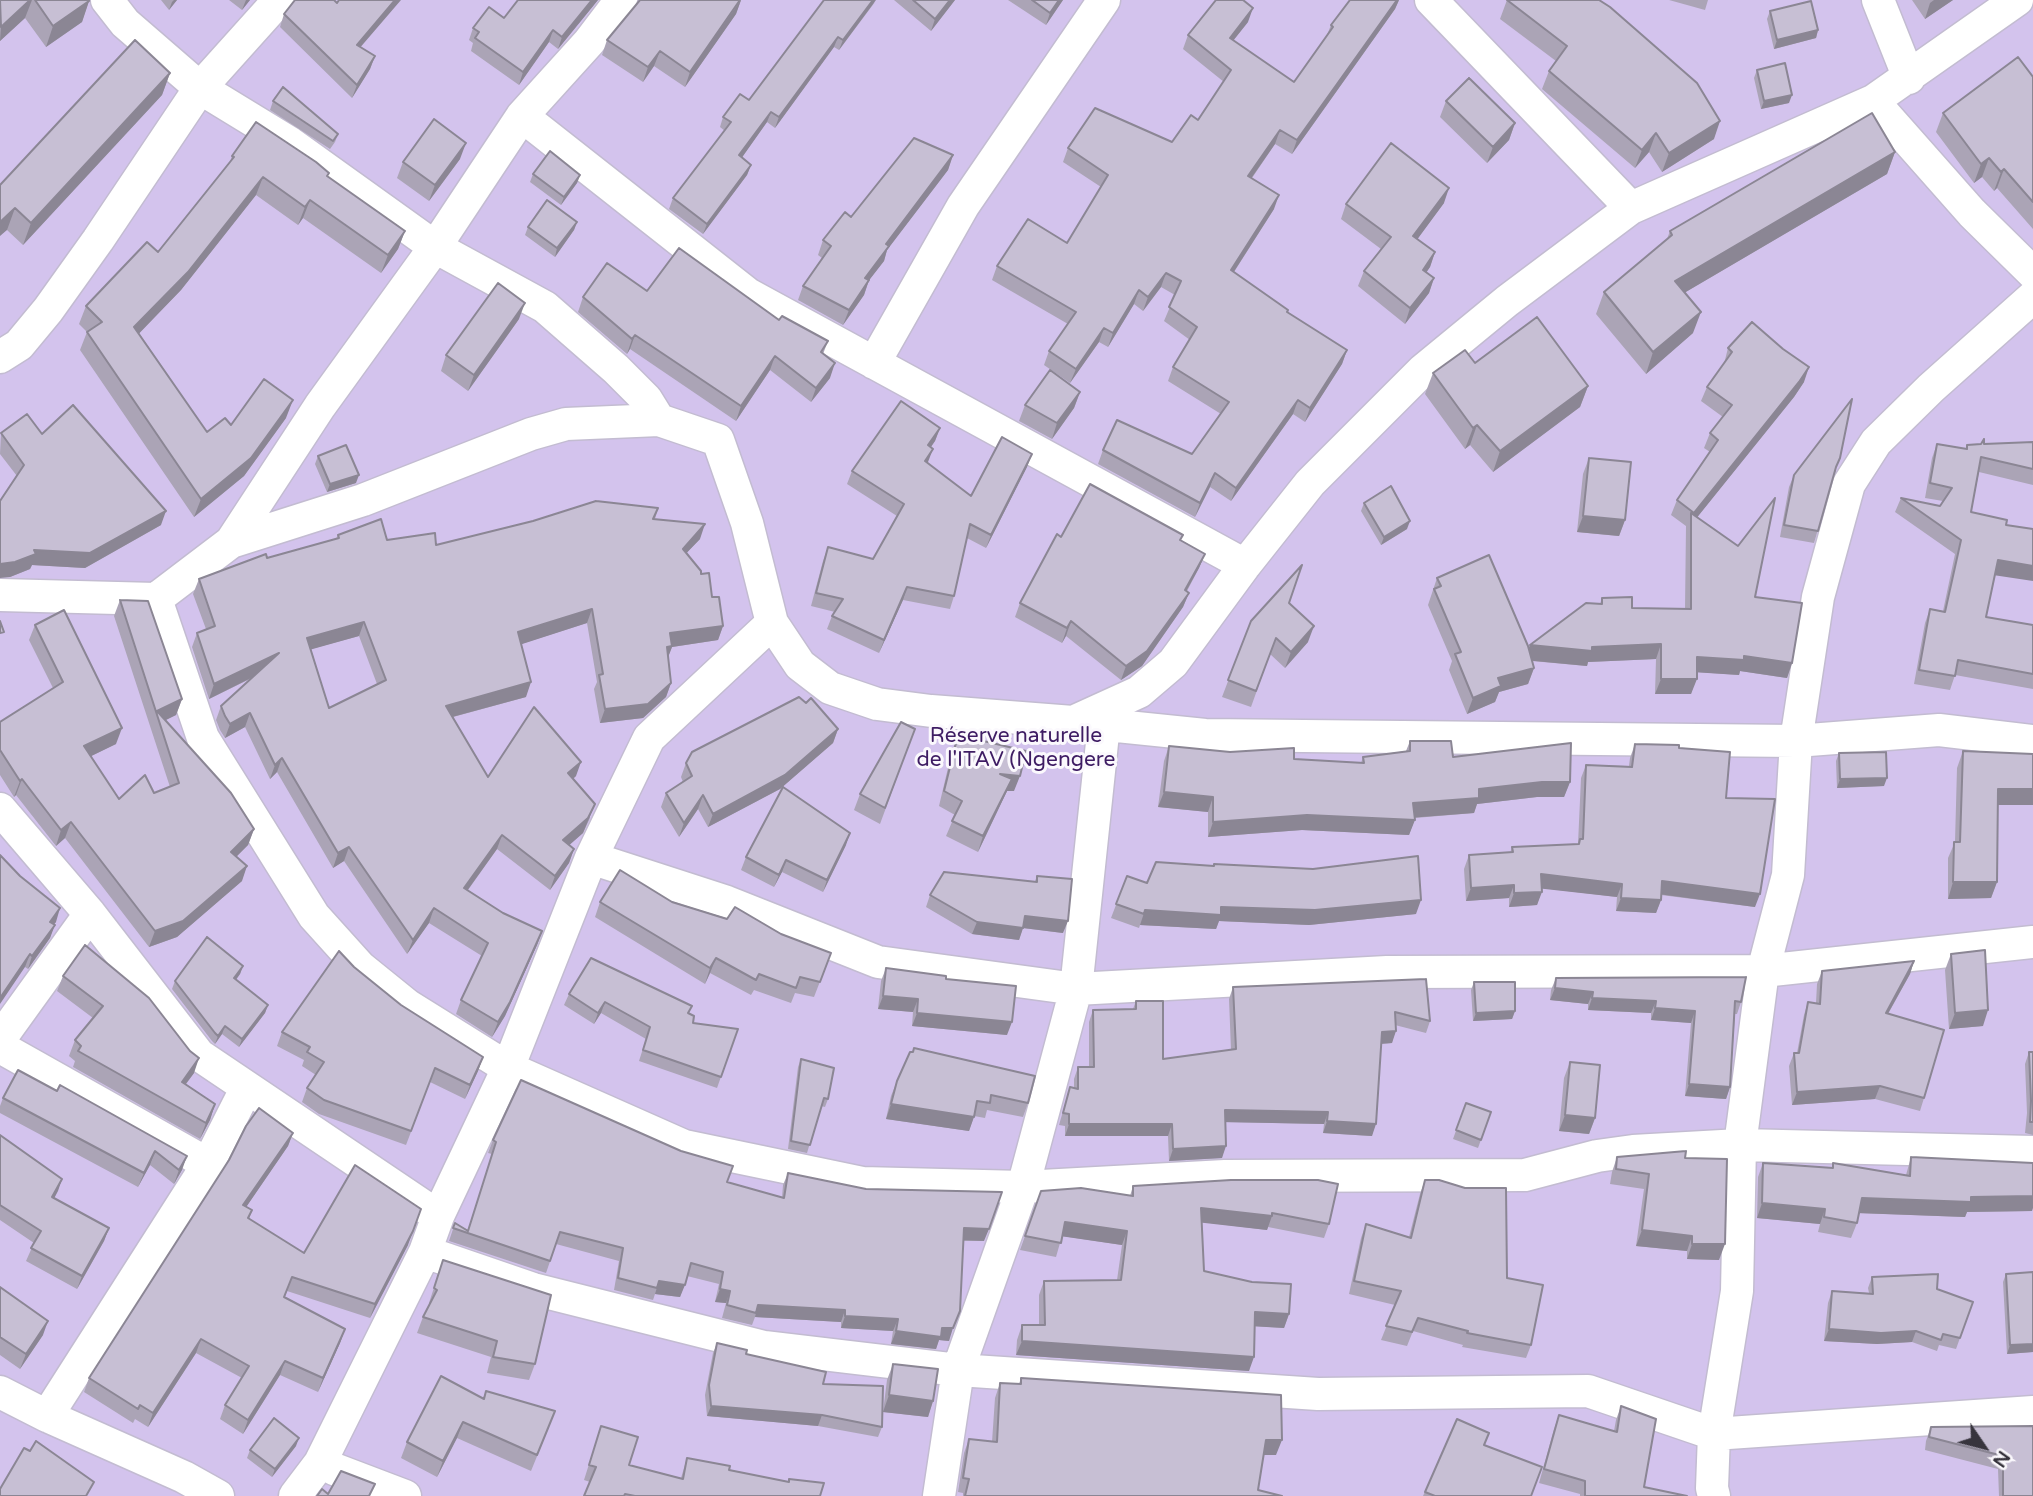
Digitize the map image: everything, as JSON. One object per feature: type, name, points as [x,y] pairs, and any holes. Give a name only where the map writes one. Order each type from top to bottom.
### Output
[{"type":"street","points":[[107,0],[125,23],[200,88],[290,143],[435,247],[545,307],[616,369],[646,399],[659,420]]},
{"type":"street","points":[[0,358],[19,345],[48,310],[200,88],[279,0]]},
{"type":"street","points":[[0,595],[156,599],[231,542],[320,406],[435,247],[522,117],[589,42],[621,0]]},
{"type":"street","points":[[874,363],[963,206],[1104,0]]},
{"type":"street","points":[[1431,0],[1631,208]]},
{"type":"street","points":[[1878,0],[1909,78]]},
{"type":"street","points":[[1073,722],[1139,692],[1173,663],[1310,483],[1423,370],[1507,301],[1631,208],[1873,101],[2017,0]]},
{"type":"street","points":[[1873,101],[1972,213],[2033,273]]},
{"type":"street","points":[[522,117],[748,294],[1245,565]]},
{"type":"street","points":[[1714,1496],[1714,1434],[1737,1291],[1740,1145],[1763,971],[1788,875],[1796,741],[1818,597],[1849,484],[1876,442],[1931,388],[2033,298]]},
{"type":"street","points":[[1931,388],[2033,319]]},
{"type":"street","points":[[231,542],[363,500],[554,427],[566,424],[659,420],[718,440],[747,523],[772,623],[800,664],[830,688],[877,704],[1205,735],[1796,741],[1939,730],[2033,741]]},
{"type":"street","points":[[156,599],[203,738],[314,916],[360,967],[407,1005],[508,1068],[684,1146],[862,1183],[1023,1187],[1224,1176],[1525,1175],[1597,1156],[1633,1151],[1740,1145],[2033,1152]]},
{"type":"street","points":[[295,1496],[320,1463],[425,1252],[438,1216],[508,1068],[591,858],[649,738],[772,623]]},
{"type":"street","points":[[939,1496],[958,1370],[1023,1187],[1076,989],[1104,724]]},
{"type":"street","points":[[0,809],[90,914],[199,1055],[438,1216]]},
{"type":"street","points":[[591,858],[727,902],[878,962],[1076,989],[1387,972],[1763,971],[2033,942]]},
{"type":"street","points":[[0,1039],[90,914]]},
{"type":"street","points":[[0,1047],[208,1164]]},
{"type":"street","points":[[47,1416],[208,1164],[246,1089]]},
{"type":"street","points":[[425,1252],[533,1289],[764,1347],[958,1370],[1318,1394],[1588,1391],[1714,1434],[2033,1412]]},
{"type":"street","points":[[0,1392],[184,1477],[218,1496]]},
{"type":"street","points":[[320,1463],[405,1496]]},
{"type":"green space","name":"Réserve naturelle de l'ITAV (Ngengere","points":[[0,0],[2033,0],[2033,1496],[0,1496]]},
{"type":"building","points":[[0,0],[30,0],[1,27]]},
{"type":"building","points":[[35,0],[89,0],[89,1],[53,26]]},
{"type":"building","points":[[295,0],[334,0],[337,3],[339,0],[395,0],[357,45],[375,56],[357,85],[284,14]]},
{"type":"building","points":[[518,0],[592,0],[562,37],[553,30],[523,72],[475,38],[479,32],[473,28],[489,7],[504,18]]},
{"type":"building","points":[[640,0],[740,0],[690,72],[660,51],[648,67],[607,40]]},
{"type":"building","points":[[824,0],[873,0],[843,40],[838,37],[779,117],[771,112],[739,155],[751,165],[707,224],[673,198],[731,122],[723,117],[740,94],[749,100]]},
{"type":"building","points":[[913,0],[950,0],[935,19]]},
{"type":"building","points":[[1032,0],[1059,0],[1050,13]]},
{"type":"building","points":[[1216,0],[1243,0],[1253,8],[1230,38],[1294,82],[1350,0],[1397,0],[1297,140],[1280,130],[1248,176],[1279,195],[1231,270],[1288,310],[1287,312],[1347,350],[1310,408],[1298,400],[1236,488],[1215,473],[1200,503],[1103,450],[1117,420],[1192,454],[1229,402],[1173,367],[1197,327],[1169,307],[1181,281],[1166,273],[1148,297],[1139,290],[1113,333],[1104,328],[1076,369],[1049,351],[1076,312],[997,266],[1028,219],[1067,243],[1108,175],[1068,148],[1095,108],[1172,142],[1191,115],[1198,120],[1231,70],[1188,35]]},
{"type":"building","points":[[1507,0],[1599,0],[1697,83],[1720,121],[1669,153],[1656,133],[1642,150],[1549,71],[1567,46]]},
{"type":"building","points":[[1811,1],[1818,30],[1777,40],[1770,11]]},
{"type":"building","points":[[135,40],[170,73],[31,223],[15,208],[0,222],[0,185]]},
{"type":"building","points":[[2018,57],[2033,77],[2033,202],[2004,169],[2001,172],[1989,158],[1981,164],[1943,113]]},
{"type":"building","points":[[1785,63],[1792,95],[1764,101],[1757,70]]},
{"type":"building","points":[[1469,78],[1515,123],[1493,147],[1446,101]]},
{"type":"building","points":[[283,87],[338,134],[333,141],[273,101]]},
{"type":"building","points":[[1872,113],[1895,152],[1675,281],[1701,312],[1653,352],[1604,292],[1672,235],[1670,231]]},
{"type":"building","points":[[434,119],[466,143],[435,185],[403,162]]},
{"type":"building","points":[[256,122],[316,162],[329,173],[327,176],[405,231],[388,255],[310,200],[305,207],[263,177],[188,272],[134,327],[207,432],[225,418],[231,425],[264,379],[293,400],[251,458],[201,499],[87,332],[102,322],[86,306],[147,242],[158,252],[234,157],[232,156]]},
{"type":"building","points":[[914,138],[953,155],[886,244],[889,246],[865,278],[869,280],[849,310],[803,286],[831,246],[823,240],[845,212],[851,217]]},
{"type":"building","points":[[1391,143],[1449,188],[1413,236],[1435,252],[1423,270],[1434,278],[1410,308],[1364,271],[1391,237],[1346,204]]},
{"type":"building","points":[[550,151],[580,175],[564,197],[533,174]]},
{"type":"building","points":[[547,200],[577,222],[557,248],[528,227]]},
{"type":"building","points":[[679,248],[779,320],[782,316],[828,341],[821,352],[835,363],[816,388],[775,356],[741,406],[635,335],[632,339],[583,297],[607,263],[647,291]]},
{"type":"building","points":[[498,283],[525,303],[474,375],[446,355]]},
{"type":"building","points":[[1537,317],[1588,386],[1500,451],[1477,425],[1473,428],[1433,373],[1465,350],[1475,363]]},
{"type":"building","points":[[1752,322],[1809,367],[1694,513],[1677,500],[1718,440],[1710,433],[1732,405],[1707,387],[1732,352],[1728,348]]},
{"type":"building","points":[[1050,370],[1080,392],[1057,423],[1025,405]]},
{"type":"building","points":[[1852,399],[1840,458],[1818,531],[1784,525],[1794,475]]},
{"type":"building","points":[[901,401],[940,428],[928,445],[933,449],[925,461],[971,496],[1002,437],[1032,454],[991,535],[970,524],[954,596],[907,587],[884,640],[832,616],[843,599],[816,593],[828,547],[873,559],[904,504],[852,471]]},
{"type":"building","points":[[73,405],[166,511],[90,553],[34,550],[36,554],[0,564],[0,501],[24,465],[1,433],[27,414],[42,434]]},
{"type":"building","points":[[1984,439],[1984,444],[2033,442],[2033,469],[1981,457],[1971,512],[2007,520],[2006,525],[2033,529],[2033,566],[1998,560],[1986,617],[2033,625],[2033,674],[1958,660],[1955,676],[1919,670],[1930,609],[1945,612],[1961,540],[1901,498],[1940,506],[1952,488],[1930,483],[1937,444],[1967,449],[1967,445],[1981,444]]},
{"type":"building","points":[[346,445],[359,475],[330,484],[318,456]]},
{"type":"building","points":[[1589,458],[1631,462],[1625,520],[1583,516]]},
{"type":"building","points":[[1090,484],[1183,535],[1180,540],[1205,554],[1185,590],[1189,593],[1147,651],[1126,666],[1071,621],[1067,628],[1020,603],[1057,534],[1061,537]]},
{"type":"building","points":[[1391,486],[1410,521],[1384,537],[1364,503]]},
{"type":"building","points":[[1775,498],[1755,597],[1802,603],[1792,663],[1744,656],[1744,660],[1697,657],[1697,679],[1661,679],[1661,644],[1592,647],[1592,651],[1530,645],[1586,603],[1602,604],[1602,598],[1632,597],[1632,608],[1691,609],[1691,513],[1738,546]]},
{"type":"building","points":[[596,501],[658,508],[653,519],[705,524],[683,549],[701,574],[709,573],[712,597],[719,597],[723,626],[670,633],[672,646],[667,647],[671,683],[648,704],[605,709],[599,675],[603,674],[592,609],[518,632],[531,682],[446,706],[488,777],[534,707],[581,762],[568,773],[595,804],[588,818],[563,840],[574,849],[555,876],[502,835],[464,888],[503,913],[542,931],[498,1022],[461,1000],[488,943],[434,908],[413,940],[349,847],[338,853],[282,758],[275,765],[250,713],[230,724],[221,706],[279,653],[214,684],[197,633],[215,626],[199,579],[266,554],[267,558],[339,538],[338,535],[381,519],[387,540],[435,533],[436,545],[533,521]],"holes":[[[364,622],[386,680],[329,708],[307,638]]]},
{"type":"building","points":[[1489,555],[1528,646],[1534,668],[1498,678],[1501,686],[1473,698],[1455,654],[1461,652],[1434,589],[1441,586],[1437,578]]},
{"type":"building","points":[[1302,565],[1289,603],[1314,626],[1291,652],[1276,638],[1256,691],[1228,680],[1251,621]]},
{"type":"building","points":[[120,600],[148,601],[182,699],[157,711],[231,793],[254,829],[231,852],[247,866],[183,921],[155,931],[71,822],[61,830],[22,779],[20,781],[0,750],[0,722],[63,682],[35,625],[64,610],[122,728],[84,746],[119,799],[145,775],[154,793],[179,783]]},
{"type":"building","points":[[799,697],[806,703],[811,698],[838,729],[785,775],[713,814],[703,795],[684,823],[666,793],[692,776],[686,763],[692,752]]},
{"type":"building","points":[[901,722],[915,729],[885,808],[860,794]]},
{"type":"building","points":[[958,735],[1026,751],[1020,776],[1000,774],[1012,779],[983,836],[952,821],[962,801],[944,791]]},
{"type":"building","points":[[1410,741],[1451,741],[1453,757],[1571,743],[1570,782],[1542,782],[1479,789],[1479,798],[1413,803],[1415,820],[1307,815],[1213,822],[1213,797],[1164,792],[1169,746],[1230,752],[1294,748],[1294,759],[1364,763],[1363,757],[1410,751]]},
{"type":"building","points":[[1635,744],[1679,745],[1679,748],[1730,752],[1726,798],[1775,799],[1760,894],[1662,881],[1661,900],[1621,898],[1622,884],[1541,874],[1542,892],[1514,893],[1514,885],[1471,888],[1469,855],[1513,852],[1512,847],[1579,844],[1580,839],[1583,839],[1586,765],[1632,767]]},
{"type":"building","points":[[1963,751],[2033,754],[2033,789],[1998,789],[1997,882],[1953,882],[1954,842],[1960,842]]},
{"type":"building","points":[[1886,752],[1887,778],[1840,779],[1839,753]]},
{"type":"building","points":[[783,787],[850,833],[827,880],[786,860],[779,875],[746,857]]},
{"type":"building","points":[[0,855],[20,876],[60,908],[50,922],[55,925],[32,956],[30,954],[0,998]]},
{"type":"building","points":[[1418,856],[1421,900],[1315,910],[1221,907],[1221,915],[1145,910],[1144,914],[1116,904],[1127,876],[1147,883],[1156,862],[1313,869]]},
{"type":"building","points":[[620,870],[672,902],[727,919],[735,907],[781,934],[831,953],[820,982],[800,977],[796,988],[759,974],[756,980],[716,958],[710,968],[600,902]]},
{"type":"building","points":[[944,872],[1037,882],[1037,876],[1072,879],[1068,921],[1025,916],[1023,928],[977,922],[930,895]]},
{"type":"building","points":[[207,937],[243,966],[234,978],[268,1005],[242,1039],[225,1026],[218,1036],[175,981]]},
{"type":"building","points":[[85,945],[149,998],[190,1051],[199,1058],[182,1082],[215,1104],[206,1123],[78,1051],[81,1046],[75,1040],[103,1006],[63,976]]},
{"type":"building","points":[[1985,950],[1988,1010],[1955,1013],[1951,954]]},
{"type":"building","points":[[339,951],[354,967],[401,1005],[483,1057],[470,1085],[435,1068],[411,1131],[324,1100],[307,1088],[324,1062],[307,1052],[310,1047],[282,1032]]},
{"type":"building","points":[[591,958],[692,1006],[688,1013],[694,1016],[693,1023],[738,1029],[721,1077],[643,1050],[650,1027],[605,1002],[598,1013],[569,994]]},
{"type":"building","points":[[1914,961],[1886,1013],[1944,1030],[1924,1098],[1880,1086],[1797,1092],[1794,1053],[1799,1053],[1808,1002],[1820,1004],[1822,971]]},
{"type":"building","points":[[886,968],[946,976],[946,979],[1016,986],[1012,1022],[917,1013],[918,999],[883,996]]},
{"type":"building","points":[[1746,977],[1741,1002],[1735,1001],[1730,1087],[1689,1084],[1695,1011],[1655,1008],[1656,1001],[1592,998],[1593,992],[1555,988],[1556,978]]},
{"type":"building","points":[[1426,979],[1430,1021],[1395,1012],[1396,1031],[1382,1032],[1376,1124],[1327,1121],[1328,1112],[1225,1110],[1226,1146],[1173,1149],[1172,1124],[1069,1124],[1069,1114],[1063,1113],[1070,1087],[1078,1089],[1078,1067],[1094,1067],[1093,1010],[1136,1009],[1136,1001],[1163,1001],[1163,1059],[1236,1049],[1233,987]]},
{"type":"building","points":[[1474,982],[1515,982],[1515,1011],[1476,1013]]},
{"type":"building","points":[[914,1048],[1035,1076],[1028,1103],[991,1095],[990,1103],[977,1101],[974,1117],[891,1104],[897,1081]]},
{"type":"building","points":[[2029,1052],[2033,1052],[2033,1122],[2030,1122]]},
{"type":"building","points":[[801,1059],[834,1068],[828,1099],[824,1098],[810,1145],[791,1141]]},
{"type":"building","points":[[1570,1062],[1600,1065],[1595,1118],[1565,1115]]},
{"type":"building","points":[[18,1070],[57,1091],[60,1085],[187,1156],[179,1170],[155,1151],[144,1173],[3,1098]]},
{"type":"building","points":[[521,1080],[681,1151],[733,1166],[727,1182],[784,1198],[788,1173],[866,1189],[1002,1192],[989,1229],[964,1228],[960,1311],[953,1328],[942,1328],[941,1337],[896,1331],[898,1319],[845,1316],[845,1310],[758,1305],[756,1313],[727,1305],[730,1291],[720,1289],[723,1272],[691,1263],[685,1285],[659,1281],[657,1288],[618,1278],[623,1248],[560,1232],[550,1261],[453,1228],[455,1223],[468,1231],[496,1142],[493,1140]]},
{"type":"building","points":[[1466,1103],[1491,1112],[1481,1140],[1456,1130]]},
{"type":"building","points":[[259,1108],[293,1133],[243,1205],[252,1210],[248,1218],[304,1253],[355,1165],[421,1209],[413,1231],[375,1304],[292,1277],[284,1297],[345,1329],[323,1378],[285,1361],[248,1420],[225,1405],[249,1366],[201,1339],[153,1413],[140,1405],[138,1409],[89,1378],[229,1160],[246,1126]]},
{"type":"building","points":[[0,1135],[62,1179],[52,1197],[109,1228],[82,1276],[31,1248],[41,1231],[0,1205]]},
{"type":"building","points":[[1686,1151],[1685,1158],[1727,1159],[1725,1244],[1692,1244],[1692,1236],[1642,1230],[1649,1174],[1616,1169],[1617,1157]]},
{"type":"building","points":[[1911,1157],[2033,1163],[2033,1196],[1971,1197],[1971,1202],[1862,1198],[1857,1223],[1824,1217],[1825,1209],[1762,1203],[1763,1163],[1833,1168],[1833,1163],[1910,1176]]},
{"type":"building","points":[[1231,1180],[1318,1180],[1338,1184],[1329,1224],[1272,1213],[1272,1216],[1201,1208],[1204,1271],[1252,1282],[1291,1284],[1289,1314],[1255,1312],[1254,1357],[1022,1341],[1022,1325],[1045,1325],[1044,1281],[1121,1280],[1127,1231],[1065,1222],[1061,1243],[1025,1236],[1041,1191],[1081,1188],[1133,1196],[1133,1186]]},
{"type":"building","points":[[1425,1180],[1439,1180],[1465,1188],[1506,1188],[1507,1278],[1543,1285],[1531,1345],[1467,1333],[1468,1331],[1418,1318],[1412,1332],[1386,1326],[1401,1291],[1354,1281],[1366,1224],[1411,1238]]},
{"type":"building","points":[[443,1260],[551,1295],[535,1364],[493,1357],[497,1341],[423,1317],[437,1290],[434,1288]]},
{"type":"building","points":[[2033,1272],[2033,1344],[2010,1345],[2006,1274]]},
{"type":"building","points":[[1938,1274],[1937,1289],[1973,1302],[1960,1338],[1943,1334],[1941,1340],[1916,1331],[1881,1333],[1829,1329],[1832,1291],[1873,1294],[1872,1277]]},
{"type":"building","points":[[0,1287],[48,1321],[26,1354],[0,1337]]},
{"type":"building","points":[[717,1343],[747,1350],[746,1354],[826,1372],[823,1384],[883,1386],[882,1427],[822,1415],[711,1406],[709,1385]]},
{"type":"building","points":[[893,1364],[938,1369],[933,1401],[889,1395]]},
{"type":"building","points":[[441,1376],[484,1399],[486,1391],[555,1411],[537,1455],[463,1422],[443,1461],[407,1442]]},
{"type":"building","points":[[1021,1378],[1281,1395],[1282,1440],[1266,1440],[1258,1490],[1282,1496],[965,1496],[969,1479],[963,1478],[969,1439],[997,1442],[1000,1383],[1021,1384]]},
{"type":"building","points":[[1621,1406],[1656,1419],[1644,1487],[1687,1496],[1585,1496],[1585,1481],[1544,1469],[1559,1415],[1617,1432]]},
{"type":"building","points":[[274,1418],[299,1438],[275,1469],[250,1450]]},
{"type":"building","points":[[1457,1419],[1489,1433],[1484,1445],[1542,1467],[1531,1496],[1435,1496],[1425,1492]]},
{"type":"building","points":[[601,1426],[638,1437],[629,1465],[683,1479],[687,1458],[789,1482],[789,1479],[824,1483],[820,1496],[584,1496],[596,1467],[589,1465]]},
{"type":"building","points":[[2033,1426],[2033,1496],[2003,1496],[2003,1456],[1929,1437],[1931,1427]]},
{"type":"building","points":[[36,1441],[94,1482],[86,1496],[0,1496],[0,1489],[24,1448],[30,1451]]},
{"type":"building","points":[[341,1471],[375,1484],[369,1496],[317,1496],[322,1489],[328,1494]]}]
